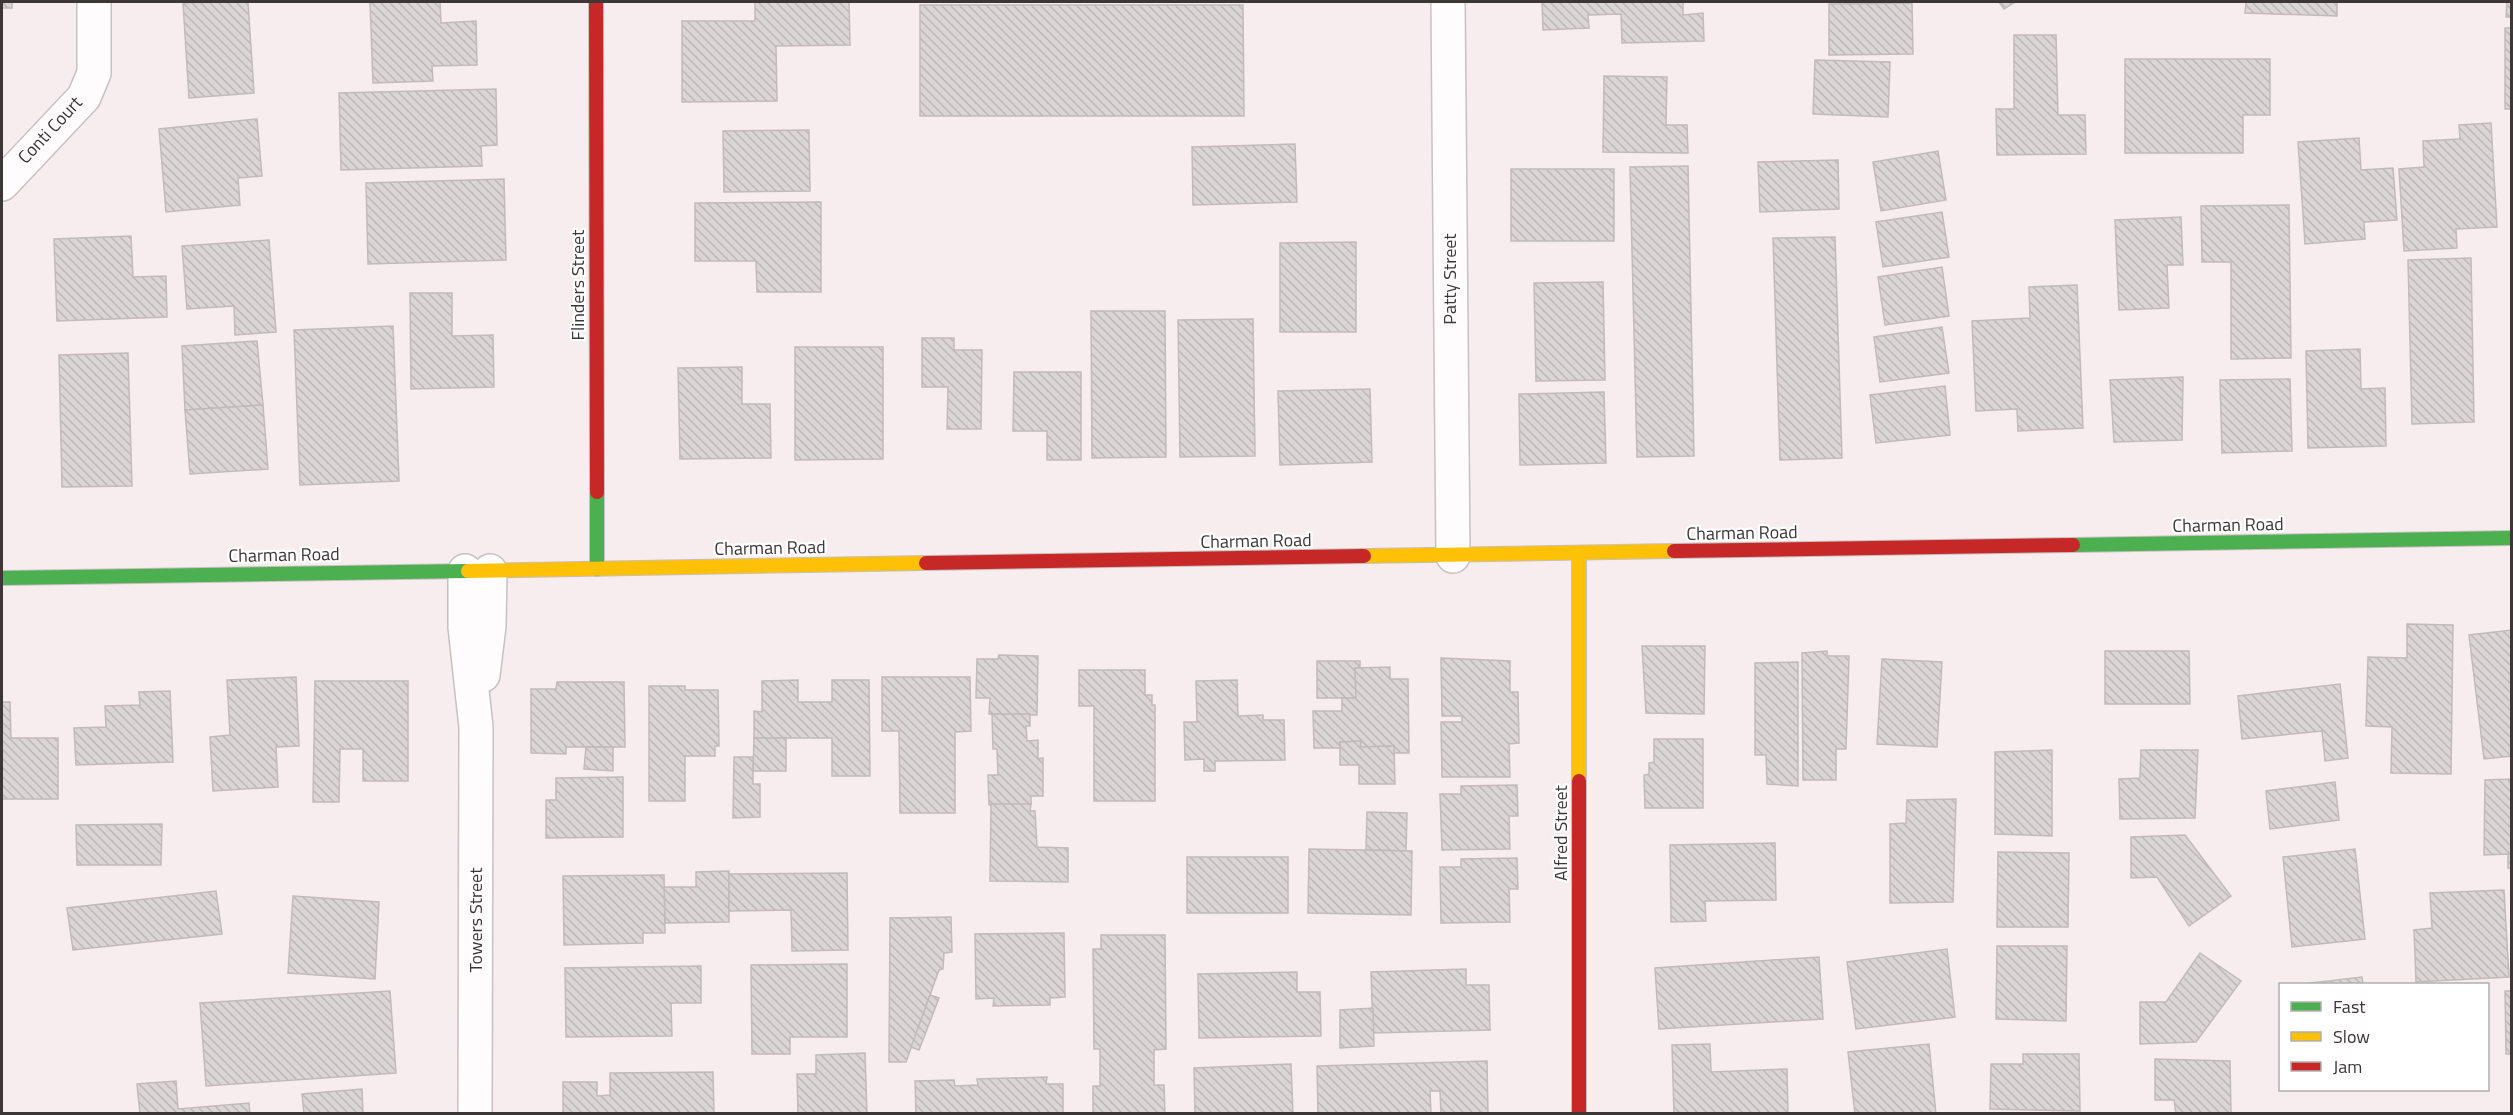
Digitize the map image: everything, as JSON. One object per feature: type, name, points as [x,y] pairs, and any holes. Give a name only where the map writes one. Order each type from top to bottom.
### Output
[{"type":"main road","name":"Flinders Street","points":[[596,2],[597,569]]},
{"type":"main road","name":"Charman Road","points":[[2,578],[2511,538]]},
{"type":"main road","name":"Alfred Street","points":[[1579,553],[1579,1113]]},
{"type":"street","name":"Conti Court","points":[[2,184],[84,97],[94,73],[94,2]]},
{"type":"street","name":"Patty Street","points":[[1448,2],[1453,556]]},
{"type":"street","name":"Towers Street","points":[[476,1113],[476,727],[465,627],[477,571]]},
{"type":"building","points":[[2,2],[12,2],[12,8],[2,8]]},
{"type":"building","points":[[248,2],[254,93],[189,98],[183,3]]},
{"type":"building","points":[[370,2],[440,2],[441,23],[476,21],[477,65],[432,66],[433,81],[373,83]]},
{"type":"building","points":[[755,2],[849,2],[850,45],[776,46],[777,101],[682,102],[682,21],[755,21]]},
{"type":"building","points":[[1542,2],[1683,2],[1683,15],[1703,13],[1704,41],[1622,43],[1621,14],[1588,15],[1589,28],[1543,30]]},
{"type":"building","points":[[1999,2],[2015,2],[2004,9]]},
{"type":"building","points":[[2246,2],[2337,2],[2337,16],[2245,13]]},
{"type":"building","points":[[2507,2],[2512,2],[2512,17],[2506,17]]},
{"type":"building","points":[[1912,3],[1913,54],[1829,55],[1829,4]]},
{"type":"building","points":[[920,5],[1243,5],[1244,116],[920,116]]},
{"type":"building","points":[[2505,28],[2512,28],[2512,109],[2505,109]]},
{"type":"building","points":[[2014,35],[2056,35],[2058,115],[2085,115],[2086,154],[1997,155],[1996,109],[2014,109]]},
{"type":"building","points":[[2125,59],[2270,59],[2270,115],[2243,115],[2243,153],[2125,153]]},
{"type":"building","points":[[1815,60],[1890,62],[1888,117],[1813,114]]},
{"type":"building","points":[[1604,76],[1667,77],[1666,125],[1687,125],[1688,153],[1603,152]]},
{"type":"building","points":[[496,89],[497,145],[481,146],[482,166],[341,170],[339,93]]},
{"type":"building","points":[[257,119],[262,176],[238,178],[240,205],[166,212],[159,129]]},
{"type":"building","points":[[2491,123],[2497,227],[2456,229],[2457,248],[2404,251],[2399,169],[2424,167],[2423,141],[2460,139],[2459,125]]},
{"type":"building","points":[[809,130],[810,191],[724,192],[723,131]]},
{"type":"building","points":[[2359,138],[2361,170],[2393,168],[2397,220],[2364,222],[2365,239],[2305,244],[2298,142]]},
{"type":"building","points":[[1295,144],[1297,202],[1193,205],[1192,147]]},
{"type":"building","points":[[1938,151],[1946,200],[1881,211],[1873,162]]},
{"type":"building","points":[[1838,160],[1839,209],[1760,212],[1758,162]]},
{"type":"building","points":[[1688,166],[1694,456],[1637,457],[1630,167]]},
{"type":"building","points":[[1511,169],[1614,169],[1614,241],[1511,241]]},
{"type":"building","points":[[504,179],[506,260],[368,264],[366,183]]},
{"type":"building","points":[[821,202],[821,292],[757,292],[756,261],[695,261],[695,203]]},
{"type":"building","points":[[2289,205],[2291,358],[2231,359],[2231,262],[2202,262],[2201,206]]},
{"type":"building","points":[[1942,212],[1949,257],[1883,267],[1876,222]]},
{"type":"building","points":[[2181,217],[2183,265],[2167,265],[2169,308],[2119,310],[2115,220]]},
{"type":"building","points":[[131,236],[133,277],[166,276],[167,317],[57,321],[54,239]]},
{"type":"building","points":[[1835,237],[1842,458],[1780,460],[1773,238]]},
{"type":"building","points":[[269,240],[276,332],[235,335],[234,306],[187,309],[182,246]]},
{"type":"building","points":[[1356,242],[1356,332],[1280,332],[1280,243]]},
{"type":"building","points":[[2471,258],[2474,422],[2412,424],[2408,260]]},
{"type":"building","points":[[1942,267],[1949,316],[1885,325],[1878,277]]},
{"type":"building","points":[[1603,282],[1605,380],[1536,381],[1534,283]]},
{"type":"building","points":[[2077,285],[2083,428],[2018,431],[2017,409],[1976,411],[1972,321],[2030,318],[2029,287]]},
{"type":"building","points":[[410,293],[452,293],[452,336],[493,335],[494,387],[411,389]]},
{"type":"building","points":[[1091,311],[1165,311],[1166,457],[1092,458]]},
{"type":"building","points":[[1253,319],[1255,456],[1180,457],[1178,320]]},
{"type":"building","points":[[393,326],[399,481],[300,485],[294,330]]},
{"type":"building","points":[[1942,327],[1949,373],[1880,382],[1874,337]]},
{"type":"building","points":[[922,338],[954,338],[954,350],[982,350],[981,429],[947,429],[948,387],[922,387]]},
{"type":"building","points":[[257,341],[263,405],[185,410],[182,346]]},
{"type":"building","points":[[795,347],[883,347],[883,459],[795,460]]},
{"type":"building","points":[[2360,349],[2361,389],[2385,388],[2386,446],[2308,448],[2306,351]]},
{"type":"building","points":[[128,353],[132,486],[62,487],[59,355]]},
{"type":"building","points":[[742,367],[742,404],[770,404],[771,458],[680,459],[678,368]]},
{"type":"building","points":[[1014,372],[1081,372],[1081,460],[1047,460],[1047,431],[1013,431]]},
{"type":"building","points":[[2183,377],[2182,440],[2114,442],[2110,380]]},
{"type":"building","points":[[2290,379],[2292,451],[2222,453],[2220,380]]},
{"type":"building","points":[[1945,386],[1950,435],[1876,443],[1870,395]]},
{"type":"building","points":[[1370,389],[1372,462],[1280,465],[1278,391]]},
{"type":"building","points":[[1604,392],[1606,463],[1520,465],[1519,394]]},
{"type":"building","points":[[263,405],[268,469],[190,474],[185,410]]},
{"type":"building","points":[[2407,624],[2453,625],[2451,774],[2391,773],[2392,727],[2366,726],[2368,657],[2407,658]]},
{"type":"building","points":[[2512,630],[2512,756],[2484,759],[2469,635]]},
{"type":"building","points":[[1642,646],[1705,646],[1704,714],[1646,713]]},
{"type":"building","points":[[1827,651],[1827,656],[1849,656],[1846,749],[1836,749],[1836,780],[1803,780],[1802,653]]},
{"type":"building","points":[[2105,651],[2189,651],[2190,704],[2105,704]]},
{"type":"building","points":[[999,655],[1038,656],[1037,715],[989,714],[990,698],[976,698],[977,659],[998,659]]},
{"type":"building","points":[[1441,658],[1510,661],[1510,692],[1518,692],[1519,743],[1509,744],[1510,777],[1442,777],[1441,722],[1462,722],[1462,716],[1442,716]]},
{"type":"building","points":[[1882,659],[1942,662],[1937,747],[1877,744]]},
{"type":"building","points":[[1317,661],[1360,661],[1360,667],[1355,668],[1356,698],[1317,698]]},
{"type":"building","points":[[1798,662],[1798,786],[1767,784],[1766,755],[1755,755],[1755,663]]},
{"type":"building","points":[[1390,667],[1390,679],[1408,679],[1409,753],[1394,753],[1394,746],[1360,747],[1361,741],[1340,742],[1340,748],[1314,748],[1313,711],[1342,711],[1342,698],[1356,698],[1355,668]]},
{"type":"building","points":[[1079,670],[1145,670],[1145,695],[1152,695],[1152,705],[1155,705],[1155,801],[1094,801],[1094,706],[1079,706]]},
{"type":"building","points":[[296,677],[299,746],[276,747],[278,787],[213,791],[210,737],[230,735],[227,680]]},
{"type":"building","points":[[882,677],[970,677],[971,731],[955,732],[955,813],[900,813],[899,731],[882,731]]},
{"type":"building","points":[[798,680],[798,702],[832,702],[832,680],[869,680],[870,776],[832,776],[832,738],[754,738],[754,711],[762,712],[762,681]]},
{"type":"building","points":[[1237,680],[1238,716],[1263,715],[1263,720],[1284,720],[1285,760],[1215,761],[1215,771],[1204,771],[1204,759],[1185,760],[1184,722],[1197,722],[1196,681]]},
{"type":"building","points":[[315,681],[408,681],[408,781],[363,781],[363,749],[340,749],[339,802],[313,802]]},
{"type":"building","points":[[557,682],[624,682],[625,747],[566,747],[566,754],[531,753],[531,689],[556,689]]},
{"type":"building","points":[[2340,684],[2348,758],[2325,761],[2322,731],[2242,739],[2238,696]]},
{"type":"building","points":[[649,686],[685,686],[685,690],[718,690],[719,746],[715,746],[715,756],[685,756],[685,801],[649,801]]},
{"type":"building","points":[[170,691],[173,762],[76,765],[74,728],[106,727],[105,706],[140,705],[139,692]]},
{"type":"building","points":[[2,702],[10,702],[11,738],[58,738],[58,799],[2,799]]},
{"type":"building","points":[[992,714],[1030,714],[1030,726],[1026,726],[1027,741],[1038,740],[1038,759],[1043,758],[1043,796],[1031,796],[1031,804],[989,805],[988,775],[998,775],[997,749],[993,749]]},
{"type":"building","points":[[754,738],[786,738],[786,771],[753,771]]},
{"type":"building","points":[[1654,739],[1703,739],[1703,808],[1645,808],[1644,775],[1649,774],[1649,763],[1654,762]]},
{"type":"building","points":[[1361,741],[1360,747],[1394,746],[1395,784],[1359,784],[1359,765],[1340,765],[1340,742]]},
{"type":"building","points":[[586,747],[613,747],[613,771],[584,769]]},
{"type":"building","points":[[2052,750],[2052,836],[1995,834],[1995,752]]},
{"type":"building","points":[[2141,750],[2198,750],[2195,818],[2120,819],[2119,779],[2140,778]]},
{"type":"building","points":[[734,757],[753,757],[753,784],[760,784],[760,817],[733,818]]},
{"type":"building","points":[[623,777],[623,837],[546,838],[546,800],[556,800],[556,778]]},
{"type":"building","points":[[2512,779],[2512,869],[2508,868],[2508,854],[2484,855],[2485,780]]},
{"type":"building","points":[[2335,782],[2339,820],[2270,829],[2266,791]]},
{"type":"building","points":[[1517,785],[1518,816],[1509,816],[1510,849],[1442,850],[1440,794],[1461,794],[1461,786]]},
{"type":"building","points":[[1956,799],[1953,902],[1890,903],[1890,824],[1906,823],[1907,800]]},
{"type":"building","points":[[991,804],[1031,804],[1030,811],[1035,811],[1037,847],[1068,848],[1068,882],[990,881]]},
{"type":"building","points":[[1367,812],[1407,813],[1406,851],[1366,850]]},
{"type":"building","points":[[162,824],[161,865],[77,865],[76,825]]},
{"type":"building","points":[[2185,835],[2231,896],[2189,926],[2157,877],[2131,878],[2131,837]]},
{"type":"building","points":[[1775,843],[1776,900],[1705,901],[1706,921],[1671,922],[1670,845]]},
{"type":"building","points":[[1309,849],[1412,851],[1411,915],[1308,913]]},
{"type":"building","points":[[2355,849],[2365,939],[2292,947],[2283,857]]},
{"type":"building","points":[[1998,852],[2069,853],[2068,927],[1997,927]]},
{"type":"building","points":[[1187,857],[1288,857],[1288,913],[1187,913]]},
{"type":"building","points":[[1517,858],[1518,889],[1509,889],[1510,922],[1441,923],[1440,867],[1461,867],[1461,859]]},
{"type":"building","points":[[729,871],[729,922],[665,923],[664,887],[696,887],[696,872]]},
{"type":"building","points":[[847,873],[848,950],[792,951],[791,910],[729,911],[729,874]]},
{"type":"building","points":[[664,875],[665,933],[643,933],[643,943],[564,945],[563,876]]},
{"type":"building","points":[[2504,890],[2509,977],[2416,982],[2414,930],[2432,928],[2430,893]]},
{"type":"building","points":[[216,891],[222,934],[73,950],[67,908]]},
{"type":"building","points":[[293,896],[379,902],[375,979],[288,973]]},
{"type":"building","points":[[951,917],[952,952],[944,953],[943,969],[939,970],[906,1062],[889,1062],[890,918]]},
{"type":"building","points":[[1064,933],[1065,997],[1050,998],[1050,1005],[993,1006],[994,998],[976,999],[975,934]]},
{"type":"building","points":[[1101,935],[1165,935],[1166,1049],[1154,1050],[1154,1085],[1164,1085],[1165,1114],[1093,1114],[1093,1086],[1100,1086],[1100,1049],[1094,1049],[1093,949],[1101,949]]},
{"type":"building","points":[[1997,946],[2067,946],[2066,1021],[1996,1019]]},
{"type":"building","points":[[1947,949],[1955,1017],[1856,1029],[1847,962]]},
{"type":"building","points":[[2200,953],[2241,981],[2196,1042],[2140,1044],[2140,1002],[2166,1002]]},
{"type":"building","points":[[1819,957],[1823,1019],[1659,1029],[1655,968]]},
{"type":"building","points":[[847,964],[847,1037],[790,1037],[790,1054],[752,1054],[751,965]]},
{"type":"building","points":[[701,966],[701,1003],[671,1003],[672,1036],[566,1037],[565,968]]},
{"type":"building","points":[[1466,969],[1466,985],[1489,985],[1490,1030],[1373,1033],[1371,972]]},
{"type":"building","points":[[1297,972],[1297,992],[1320,992],[1321,1036],[1199,1038],[1198,974]]},
{"type":"building","points":[[2362,977],[2363,983],[2311,983]]},
{"type":"building","points":[[390,991],[396,1073],[206,1086],[200,1003]]},
{"type":"building","points":[[2505,991],[2512,991],[2512,1054],[2506,1054]]},
{"type":"building","points":[[930,995],[939,998],[919,1050],[911,1047]]},
{"type":"building","points":[[1373,1008],[1374,1046],[1340,1048],[1340,1010]]},
{"type":"building","points":[[1710,1044],[1711,1072],[1787,1069],[1788,1114],[1674,1114],[1672,1045]]},
{"type":"building","points":[[1929,1044],[1936,1114],[1855,1114],[1848,1052]]},
{"type":"building","points":[[865,1053],[867,1114],[798,1114],[797,1074],[816,1074],[816,1055]]},
{"type":"building","points":[[2023,1054],[2079,1054],[2080,1111],[1990,1109],[1991,1064],[2023,1064]]},
{"type":"building","points":[[2155,1059],[2230,1061],[2231,1114],[2176,1114],[2174,1100],[2155,1100]]},
{"type":"building","points":[[1487,1061],[1488,1114],[1441,1114],[1440,1091],[1430,1091],[1431,1114],[1318,1114],[1317,1066]]},
{"type":"building","points":[[1291,1064],[1293,1114],[1195,1114],[1194,1068]]},
{"type":"building","points":[[713,1072],[714,1114],[563,1114],[563,1082],[597,1082],[597,1096],[610,1095],[610,1073]]},
{"type":"building","points":[[1047,1077],[1046,1084],[1063,1084],[1063,1114],[916,1114],[915,1081],[954,1080],[955,1086],[978,1085],[977,1079]]},
{"type":"building","points":[[176,1081],[178,1109],[249,1103],[250,1114],[140,1114],[137,1084]]},
{"type":"building","points":[[362,1089],[363,1114],[304,1114],[302,1094]]},
{"type":"traffic: fast","points":[[597,492],[597,569]]},
{"type":"traffic: fast","points":[[2073,545],[2512,538]]},
{"type":"traffic: fast","points":[[2,578],[468,571]]},
{"type":"traffic: slow","points":[[1364,556],[1674,551]]},
{"type":"traffic: slow","points":[[1579,553],[1579,781]]},
{"type":"traffic: slow","points":[[468,571],[926,563]]},
{"type":"traffic: jam","points":[[596,2],[597,492]]},
{"type":"traffic: jam","points":[[1674,551],[2073,545]]},
{"type":"traffic: jam","points":[[926,563],[1364,556]]},
{"type":"traffic: jam","points":[[1579,781],[1579,1114]]}]
